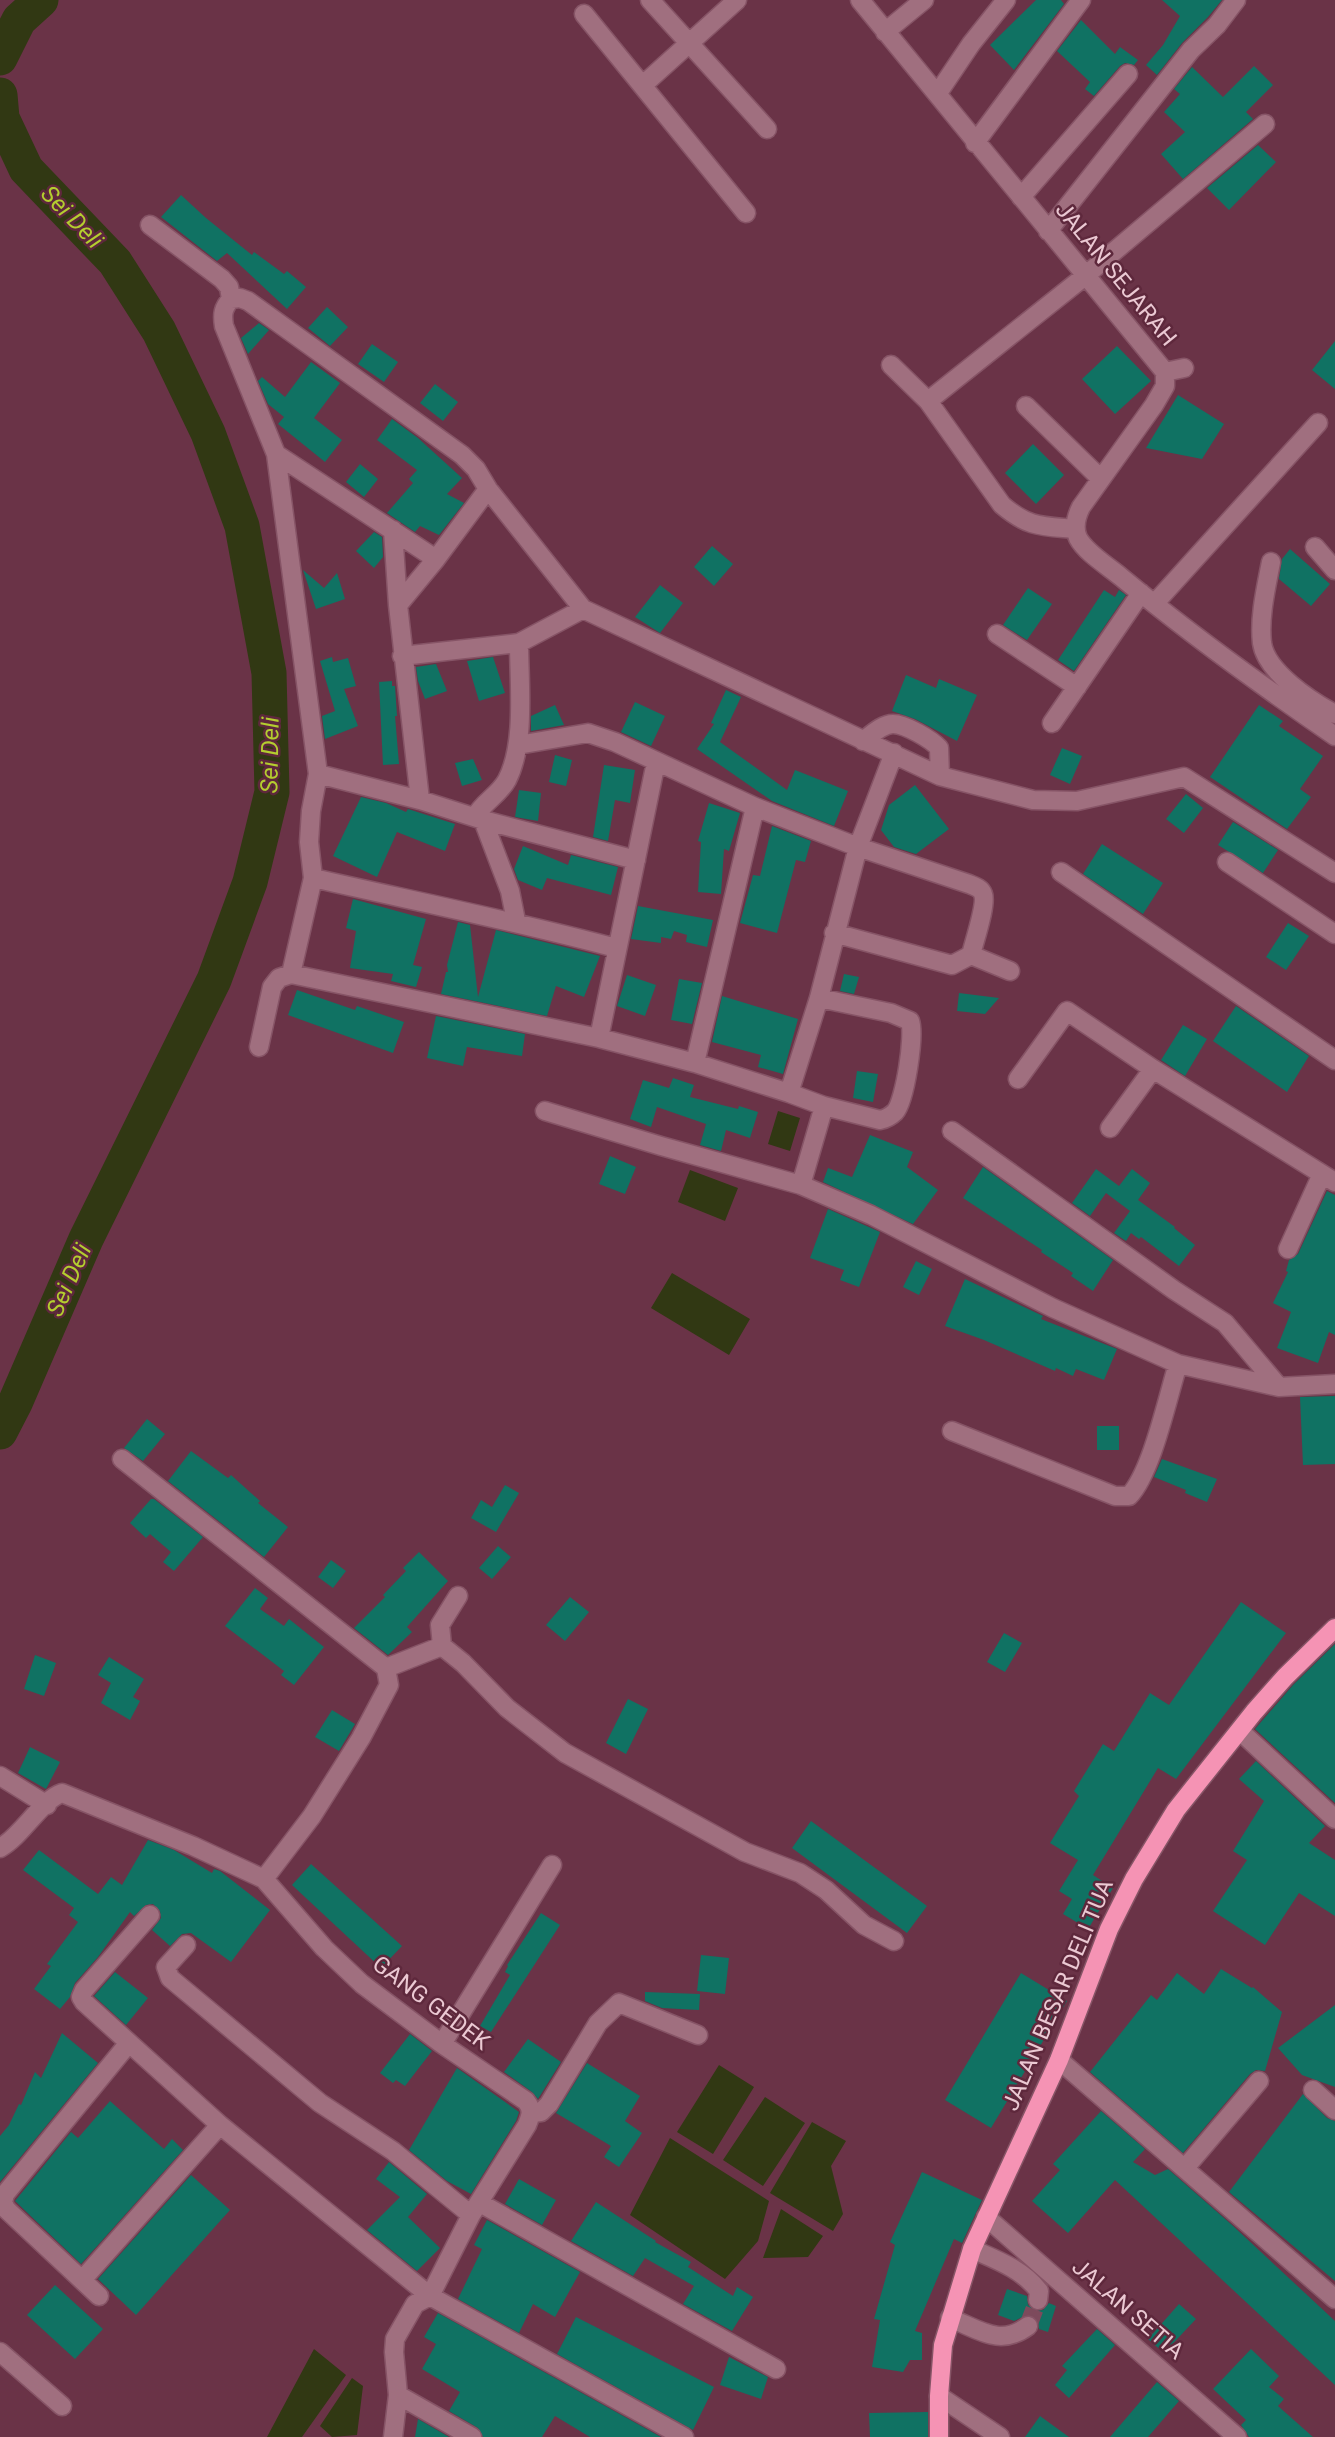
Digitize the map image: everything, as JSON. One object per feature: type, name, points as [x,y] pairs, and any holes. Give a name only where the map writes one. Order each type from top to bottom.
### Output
[{"type":"main road","name":"JALAN BESAR DELI TUA","points":[[939,2437],[942,2353],[972,2249],[1059,2060],[1109,1929],[1134,1879],[1176,1810],[1285,1677],[1335,1628]]},
{"type":"street","points":[[650,0],[767,129]]},
{"type":"street","points":[[643,85],[737,0]]},
{"type":"street","name":"JALAN SEJARAH","points":[[860,0],[1164,372],[1165,386],[1161,394],[1100,478],[1077,515],[1075,529]]},
{"type":"street","points":[[885,32],[924,0]]},
{"type":"street","points":[[938,93],[971,44],[1006,0]]},
{"type":"street","points":[[975,143],[1081,0]]},
{"type":"street","points":[[1048,230],[1191,50],[1236,0]]},
{"type":"street","points":[[584,14],[746,213]]},
{"type":"street","points":[[1021,197],[1128,74]]},
{"type":"street","points":[[928,401],[1085,276],[1265,124]]},
{"type":"street","points":[[150,225],[229,287],[231,299],[222,314],[223,326],[276,454],[318,774],[309,842],[313,878],[291,974]]},
{"type":"street","points":[[231,299],[248,301],[462,455],[583,609],[940,775],[1033,800],[1077,801],[1184,777],[1335,873]]},
{"type":"street","points":[[891,365],[928,401],[1002,505],[1032,525],[1075,529],[1086,547],[1148,598],[1255,682],[1335,736]]},
{"type":"street","points":[[1164,372],[1184,368]]},
{"type":"street","points":[[1026,406],[1100,478]]},
{"type":"street","points":[[1052,723],[1077,687],[1148,598],[1318,422]]},
{"type":"street","points":[[276,454],[436,559]]},
{"type":"street","points":[[398,604],[436,559],[488,489]]},
{"type":"street","points":[[393,530],[402,656],[420,800]]},
{"type":"street","points":[[1315,547],[1335,570]]},
{"type":"street","points":[[1271,562],[1262,622],[1262,646],[1271,663],[1286,679],[1335,714]]},
{"type":"street","points":[[402,656],[519,643],[583,609]]},
{"type":"street","points":[[997,634],[1077,687]]},
{"type":"street","points":[[516,921],[510,891],[479,818],[482,805],[503,787],[509,777],[518,745],[519,643]]},
{"type":"street","points":[[863,741],[883,727],[893,724],[904,727],[932,740],[940,748],[940,775]]},
{"type":"street","points":[[518,745],[588,733],[615,742],[755,807],[858,847],[978,888],[984,898],[971,955],[962,961],[947,964],[834,933]]},
{"type":"street","points":[[789,1093],[819,998],[858,847],[894,753]]},
{"type":"street","points":[[598,1038],[656,762]]},
{"type":"street","points":[[318,774],[636,860]]},
{"type":"street","points":[[695,1063],[755,807]]},
{"type":"street","points":[[1227,863],[1335,934]]},
{"type":"street","points":[[1061,872],[1335,1060]]},
{"type":"street","points":[[313,878],[470,914],[516,921],[616,948]]},
{"type":"street","points":[[971,955],[1010,971]]},
{"type":"street","points":[[259,1047],[272,987],[279,978],[291,974],[598,1038],[695,1063],[824,1106],[880,1120],[894,1112],[900,1102],[912,1029],[910,1021],[900,1016],[819,998]]},
{"type":"street","points":[[1018,1079],[1068,1011],[1153,1069],[1329,1178],[1288,1249]]},
{"type":"street","points":[[1110,1128],[1153,1069]]},
{"type":"street","points":[[801,1185],[824,1106]]},
{"type":"street","points":[[545,1111],[801,1185],[871,1214],[1053,1308],[1178,1364],[1279,1387],[1335,1384]]},
{"type":"street","points":[[952,1131],[1174,1290],[1225,1323],[1279,1387]]},
{"type":"street","points":[[951,1431],[1115,1496],[1129,1496],[1137,1488],[1151,1452],[1178,1364]]},
{"type":"street","points":[[122,1459],[386,1668],[389,1685],[361,1738],[312,1816],[264,1880]]},
{"type":"street","points":[[458,1596],[440,1625],[442,1646],[463,1662],[507,1707],[565,1753],[745,1852],[800,1873],[826,1891],[864,1925],[894,1941]]},
{"type":"street","points":[[386,1668],[442,1646]]},
{"type":"street","points":[[1240,1731],[1335,1819]]},
{"type":"street","points":[[0,1776],[47,1805],[0,1848]]},
{"type":"street","name":"GANG GEDEK","points":[[47,1805],[53,1796],[62,1793],[193,1846],[264,1880],[324,1948],[362,1984],[442,2044],[526,2101],[531,2113]]},
{"type":"street","points":[[442,2044],[552,1865]]},
{"type":"street","points":[[150,1915],[83,1990],[83,2002],[220,2125],[430,2296],[684,2437]]},
{"type":"street","points":[[186,1945],[166,1968],[170,1978],[320,2103],[475,2209],[776,2369]]},
{"type":"street","points":[[393,2437],[398,2395],[394,2352],[396,2339],[415,2304],[430,2296],[475,2209],[527,2125],[531,2113],[541,2112],[550,2104],[598,2023],[619,2003],[698,2035]]},
{"type":"street","points":[[99,2296],[6,2209],[3,2202],[5,2194],[128,2044]]},
{"type":"street","points":[[1059,2060],[1335,2299]]},
{"type":"street","points":[[1185,2168],[1259,2081]]},
{"type":"street","points":[[1314,2090],[1335,2110]]},
{"type":"street","points":[[82,2280],[220,2125]]},
{"type":"street","name":"JALAN SETIA","points":[[986,2217],[1237,2437]]},
{"type":"street","points":[[972,2249],[1030,2279],[1039,2291],[1038,2300]]},
{"type":"street","points":[[950,2318],[1000,2337],[1016,2335],[1028,2326]]},
{"type":"street","points":[[0,2351],[62,2406]]},
{"type":"street","points":[[398,2395],[472,2437]]},
{"type":"street","points":[[939,2396],[1000,2437]]},
{"type":"shaded area","points":[[778,1111],[800,1118],[790,1151],[768,1144]]},
{"type":"shaded area","points":[[690,1170],[738,1188],[725,1221],[678,1202]]},
{"type":"shaded area","points":[[672,1273],[750,1319],[729,1355],[651,1308]]},
{"type":"shaded area","points":[[719,2065],[754,2087],[713,2154],[677,2132]]},
{"type":"shaded area","points":[[765,2097],[805,2123],[763,2186],[723,2160]]},
{"type":"shaded area","points":[[812,2122],[846,2141],[831,2166],[843,2214],[833,2231],[770,2193]]},
{"type":"shaded area","points":[[670,2138],[769,2201],[758,2241],[725,2279],[630,2215]]},
{"type":"shaded area","points":[[781,2209],[823,2236],[808,2257],[763,2258]]},
{"type":"shaded area","points":[[314,2349],[346,2375],[302,2437],[267,2437]]},
{"type":"shaded area","points":[[352,2378],[363,2386],[357,2435],[332,2437],[320,2426]]},
{"type":"building","points":[[1036,0],[1061,0],[1064,4],[1014,70],[990,45]]},
{"type":"building","points":[[1162,0],[1222,0],[1157,75],[1146,65],[1163,45],[1180,16]]},
{"type":"building","points":[[1081,20],[1115,54],[1120,47],[1138,60],[1134,65],[1125,63],[1120,66],[1094,96],[1085,89],[1090,82],[1057,51]]},
{"type":"building","points":[[1254,66],[1273,85],[1246,112],[1253,119],[1183,179],[1161,154],[1185,132],[1164,112],[1180,94],[1174,89],[1192,67],[1223,97]]},
{"type":"building","points":[[1258,145],[1276,162],[1229,210],[1207,188]]},
{"type":"building","points":[[181,195],[252,255],[254,252],[284,274],[287,271],[306,287],[287,309],[227,253],[217,261],[161,217]]},
{"type":"building","points":[[327,307],[348,327],[330,346],[308,328]]},
{"type":"building","points":[[259,323],[269,330],[248,354],[241,338]]},
{"type":"building","points":[[1335,341],[1335,389],[1312,370]]},
{"type":"building","points":[[372,344],[398,362],[384,382],[358,364]]},
{"type":"building","points":[[1117,346],[1151,381],[1115,414],[1082,379]]},
{"type":"building","points":[[311,362],[340,383],[314,418],[342,440],[325,462],[278,424],[284,417],[268,404],[258,381],[262,377],[285,397]]},
{"type":"building","points":[[435,384],[458,402],[443,421],[420,403]]},
{"type":"building","points":[[1178,395],[1224,424],[1202,459],[1146,448]]},
{"type":"building","points":[[392,419],[418,438],[462,478],[447,494],[464,503],[439,535],[420,526],[415,532],[387,513],[413,483],[409,479],[417,470],[377,440]]},
{"type":"building","points":[[1033,444],[1064,475],[1036,504],[1005,473]]},
{"type":"building","points":[[360,464],[378,479],[364,497],[346,482]]},
{"type":"building","points":[[374,532],[382,537],[383,557],[374,568],[356,551]]},
{"type":"building","points":[[712,546],[733,564],[714,586],[694,567]]},
{"type":"building","points":[[1290,549],[1330,584],[1311,606],[1279,579],[1282,559]]},
{"type":"building","points":[[303,570],[324,588],[337,573],[345,599],[316,609]]},
{"type":"building","points":[[660,585],[683,603],[660,633],[635,617]]},
{"type":"building","points":[[1028,588],[1052,604],[1027,640],[1003,625]]},
{"type":"building","points":[[1104,590],[1115,597],[1119,590],[1126,595],[1074,671],[1058,660]]},
{"type":"building","points":[[332,657],[333,662],[348,658],[356,686],[344,689],[358,726],[325,739],[322,716],[335,711],[320,661]]},
{"type":"building","points":[[493,657],[505,693],[479,701],[467,661]]},
{"type":"building","points":[[436,664],[447,691],[425,699],[416,667]]},
{"type":"building","points":[[906,675],[936,688],[939,679],[977,695],[957,741],[915,719],[892,711]]},
{"type":"building","points":[[392,681],[392,686],[395,686],[399,764],[383,765],[379,682]]},
{"type":"building","points":[[726,690],[741,697],[720,742],[787,790],[795,770],[848,791],[834,826],[772,801],[697,749],[714,724],[711,723]]},
{"type":"building","points":[[635,702],[665,716],[651,746],[621,732]]},
{"type":"building","points":[[555,705],[564,725],[531,731],[531,716]]},
{"type":"building","points":[[1259,705],[1283,721],[1279,726],[1323,756],[1300,789],[1311,797],[1287,829],[1210,777]]},
{"type":"building","points":[[1062,748],[1082,756],[1070,784],[1050,775]]},
{"type":"building","points":[[555,755],[572,760],[566,786],[549,782]]},
{"type":"building","points":[[473,759],[482,780],[462,786],[455,763]]},
{"type":"building","points":[[604,765],[635,770],[630,803],[615,800],[608,841],[593,837]]},
{"type":"building","points":[[915,785],[949,829],[916,854],[894,847],[881,830],[889,805]]},
{"type":"building","points":[[519,790],[541,793],[538,821],[515,817]]},
{"type":"building","points":[[1186,794],[1203,808],[1184,833],[1166,819]]},
{"type":"building","points":[[361,797],[455,824],[445,851],[397,832],[377,877],[333,856]]},
{"type":"building","points":[[709,803],[740,813],[729,851],[724,849],[721,894],[698,892],[701,842],[698,841]]},
{"type":"building","points":[[1233,822],[1278,850],[1263,873],[1218,845]]},
{"type":"building","points":[[772,826],[811,841],[805,862],[796,860],[777,933],[740,923],[753,875],[760,876]]},
{"type":"building","points":[[1102,844],[1163,883],[1143,914],[1083,874]]},
{"type":"building","points":[[523,846],[568,865],[571,855],[618,867],[611,895],[547,878],[542,890],[518,880],[514,869]]},
{"type":"building","points":[[353,899],[426,919],[413,965],[422,967],[416,987],[391,981],[393,974],[350,968],[356,931],[346,928]]},
{"type":"building","points":[[638,906],[713,920],[707,947],[686,942],[687,935],[674,931],[671,939],[661,937],[661,943],[631,939]]},
{"type":"building","points":[[458,922],[470,925],[478,997],[496,930],[600,956],[584,997],[556,986],[547,1016],[441,994]]},
{"type":"building","points":[[1288,923],[1309,936],[1286,970],[1266,957]]},
{"type":"building","points":[[844,974],[859,977],[854,994],[840,991]]},
{"type":"building","points":[[627,975],[656,985],[645,1016],[617,1006]]},
{"type":"building","points":[[679,979],[702,983],[692,1024],[671,1020]]},
{"type":"building","points":[[297,990],[355,1010],[357,1006],[404,1022],[393,1053],[288,1015]]},
{"type":"building","points":[[959,993],[999,998],[985,1014],[957,1011]]},
{"type":"building","points":[[722,996],[798,1019],[783,1074],[758,1067],[761,1055],[712,1042]]},
{"type":"building","points":[[1236,1006],[1309,1056],[1287,1092],[1213,1041]]},
{"type":"building","points":[[436,1016],[525,1034],[522,1056],[467,1047],[463,1066],[427,1058]]},
{"type":"building","points":[[1183,1025],[1207,1039],[1185,1076],[1161,1060]]},
{"type":"building","points":[[857,1071],[878,1074],[873,1102],[853,1098]]},
{"type":"building","points":[[673,1078],[694,1085],[690,1097],[758,1112],[750,1138],[726,1130],[721,1151],[700,1145],[706,1124],[657,1107],[651,1127],[630,1119],[643,1080],[669,1088]]},
{"type":"building","points":[[870,1135],[913,1152],[907,1167],[938,1190],[913,1224],[823,1182],[828,1168],[852,1177]]},
{"type":"building","points":[[610,1156],[636,1167],[625,1194],[599,1184]]},
{"type":"building","points":[[983,1167],[1113,1260],[1093,1291],[1071,1276],[1073,1273],[1041,1252],[1042,1250],[963,1198]]},
{"type":"building","points":[[1096,1169],[1119,1186],[1132,1169],[1150,1183],[1138,1200],[1195,1245],[1179,1266],[1141,1237],[1139,1239],[1131,1233],[1126,1241],[1114,1233],[1130,1211],[1106,1193],[1090,1216],[1072,1203]]},
{"type":"building","points":[[1327,1191],[1335,1195],[1335,1335],[1329,1332],[1318,1363],[1277,1348],[1291,1312],[1273,1303],[1288,1272],[1289,1260],[1298,1254]]},
{"type":"building","points":[[828,1209],[880,1232],[859,1287],[840,1280],[844,1270],[810,1258]]},
{"type":"building","points":[[916,1261],[932,1269],[919,1295],[903,1287]]},
{"type":"building","points":[[965,1279],[1043,1316],[1041,1319],[1117,1349],[1104,1380],[1076,1369],[1073,1376],[1056,1368],[1055,1371],[945,1326]]},
{"type":"building","points":[[1335,1396],[1335,1464],[1303,1465],[1300,1397]]},
{"type":"building","points":[[147,1419],[165,1434],[143,1461],[124,1448]]},
{"type":"building","points":[[1097,1426],[1119,1426],[1119,1450],[1097,1450]]},
{"type":"building","points":[[191,1451],[228,1478],[231,1475],[260,1501],[258,1503],[288,1527],[264,1557],[168,1481]]},
{"type":"building","points":[[1162,1459],[1217,1479],[1207,1502],[1154,1477]]},
{"type":"building","points":[[505,1485],[519,1493],[496,1532],[471,1518],[481,1500],[492,1507]]},
{"type":"building","points":[[151,1499],[203,1537],[174,1571],[163,1562],[171,1552],[150,1534],[146,1538],[130,1523]]},
{"type":"building","points":[[498,1546],[511,1557],[492,1579],[479,1568]]},
{"type":"building","points":[[419,1552],[448,1581],[407,1627],[412,1632],[388,1655],[354,1628],[385,1597],[383,1595],[406,1571],[403,1568]]},
{"type":"building","points":[[331,1560],[346,1571],[333,1588],[318,1577]]},
{"type":"building","points":[[255,1588],[268,1598],[260,1609],[284,1626],[289,1619],[324,1647],[294,1685],[281,1675],[284,1671],[225,1626]]},
{"type":"building","points":[[570,1597],[589,1612],[565,1641],[546,1625]]},
{"type":"building","points":[[1241,1602],[1286,1633],[1176,1779],[1158,1768],[1093,1875],[1113,1888],[1088,1929],[1063,1914],[1072,1899],[1059,1891],[1078,1860],[1050,1843],[1079,1796],[1074,1791],[1103,1744],[1114,1751],[1150,1693],[1169,1705]]},
{"type":"building","points":[[1004,1633],[1022,1643],[1005,1672],[987,1662]]},
{"type":"building","points":[[1335,1644],[1335,1803],[1255,1729],[1293,1685]]},
{"type":"building","points":[[35,1655],[56,1663],[44,1696],[24,1689]]},
{"type":"building","points":[[109,1657],[144,1679],[133,1697],[140,1701],[130,1720],[101,1703],[111,1683],[98,1675]]},
{"type":"building","points":[[628,1699],[648,1709],[626,1754],[606,1743]]},
{"type":"building","points":[[332,1710],[355,1724],[339,1751],[315,1737]]},
{"type":"building","points":[[30,1747],[60,1762],[46,1789],[18,1773]]},
{"type":"building","points":[[1256,1761],[1325,1826],[1309,1843],[1335,1860],[1335,1916],[1299,1893],[1265,1945],[1213,1911],[1247,1860],[1233,1851],[1264,1801],[1239,1779]]},
{"type":"building","points":[[811,1821],[927,1906],[907,1933],[792,1848]]},
{"type":"building","points":[[148,1840],[174,1850],[212,1873],[214,1869],[220,1871],[270,1910],[231,1962],[191,1933],[182,1934],[170,1946],[152,1930],[161,1918],[160,1911],[153,1904],[146,1905],[134,1916],[130,1912],[98,1957],[75,1983],[70,1997],[60,2009],[34,1989],[51,1966],[47,1964],[78,1922],[69,1915],[74,1908],[23,1870],[39,1850],[98,1894],[111,1877],[122,1885]]},
{"type":"building","points":[[311,1864],[402,1946],[381,1968],[292,1885]]},
{"type":"building","points":[[541,1913],[560,1925],[491,2032],[480,2026],[510,1975],[505,1972],[507,1965]]},
{"type":"building","points":[[701,1955],[729,1958],[725,1994],[697,1991]]},
{"type":"building","points":[[1221,1969],[1253,1987],[1282,2012],[1265,2071],[1256,2070],[1250,2074],[1183,2153],[1090,2072],[1151,1995],[1157,2000],[1177,1973],[1204,1994]]},
{"type":"building","points":[[115,1972],[148,1998],[126,2025],[94,1996]]},
{"type":"building","points":[[1021,1973],[1067,2001],[991,2128],[945,2100]]},
{"type":"building","points":[[645,1992],[700,1994],[699,2010],[662,2008],[645,2001]]},
{"type":"building","points":[[1335,2005],[1335,2087],[1302,2075],[1278,2048]]},
{"type":"building","points":[[62,2033],[98,2063],[0,2182],[0,2136],[9,2125],[19,2104],[21,2105],[35,2072],[41,2078]]},
{"type":"building","points":[[410,2034],[432,2051],[405,2086],[396,2080],[393,2083],[380,2073]]},
{"type":"building","points":[[528,2039],[561,2062],[538,2099],[504,2072]]},
{"type":"building","points":[[587,2063],[640,2096],[625,2121],[642,2133],[619,2167],[604,2157],[611,2146],[556,2113]]},
{"type":"building","points":[[457,2068],[519,2112],[471,2194],[447,2181],[409,2150]]},
{"type":"building","points":[[1303,2094],[1327,2118],[1335,2121],[1335,2281],[1229,2192]]},
{"type":"building","points":[[110,2101],[164,2149],[172,2139],[183,2150],[81,2264],[15,2201],[71,2132],[78,2138]]},
{"type":"building","points":[[1101,2111],[1145,2149],[1133,2162],[1155,2175],[1168,2169],[1335,2321],[1335,2385],[1115,2180],[1068,2233],[1032,2201],[1060,2170],[1053,2164]]},
{"type":"building","points":[[389,2162],[427,2194],[408,2217],[440,2248],[417,2271],[367,2230],[400,2197],[376,2179]]},
{"type":"building","points":[[922,2172],[982,2200],[962,2243],[954,2239],[915,2331],[922,2333],[922,2360],[910,2360],[903,2372],[872,2367],[880,2320],[874,2319],[895,2245],[890,2242]]},
{"type":"building","points":[[191,2175],[230,2210],[136,2315],[98,2279]]},
{"type":"building","points":[[519,2179],[556,2200],[542,2225],[505,2204]]},
{"type":"building","points":[[596,2202],[655,2242],[691,2262],[688,2267],[733,2296],[737,2287],[753,2297],[732,2331],[683,2304],[694,2286],[645,2258],[633,2276],[571,2241]]},
{"type":"building","points":[[487,2220],[580,2272],[555,2317],[533,2304],[519,2333],[458,2299],[482,2249],[474,2245]]},
{"type":"building","points":[[55,2285],[103,2329],[75,2359],[27,2315]]},
{"type":"building","points":[[1007,2289],[1027,2296],[1028,2305],[1036,2311],[1043,2310],[1049,2303],[1056,2306],[1048,2332],[1039,2329],[1038,2321],[1033,2316],[1027,2315],[1014,2321],[998,2315]]},
{"type":"building","points":[[1179,2304],[1196,2319],[1164,2353],[1148,2339]]},
{"type":"building","points":[[438,2313],[661,2437],[590,2437],[555,2416],[542,2437],[483,2437],[478,2428],[449,2411],[460,2392],[422,2369],[436,2344],[424,2337]]},
{"type":"building","points":[[576,2317],[714,2387],[693,2430],[557,2354]]},
{"type":"building","points":[[1097,2329],[1115,2345],[1069,2398],[1055,2385],[1067,2370],[1062,2366]]},
{"type":"building","points":[[1251,2349],[1279,2376],[1269,2387],[1284,2399],[1278,2406],[1313,2437],[1249,2437],[1241,2425],[1246,2420],[1213,2389]]},
{"type":"building","points":[[729,2357],[768,2377],[761,2399],[720,2385]]},
{"type":"building","points":[[1157,2382],[1179,2401],[1148,2437],[1110,2437]]},
{"type":"building","points":[[928,2412],[928,2437],[870,2437],[869,2413]]},
{"type":"building","points":[[1040,2416],[1069,2437],[1025,2437]]},
{"type":"building","points":[[418,2419],[449,2437],[415,2437]]},
{"type":"waterway","name":"Sei Deli","points":[[0,58],[19,20],[41,0]]},
{"type":"waterway","name":"Sei Deli","points":[[0,95],[2,118],[26,169],[115,262],[159,331],[208,433],[242,526],[269,673],[272,792],[250,882],[214,980],[86,1239],[0,1432]]},
{"type":"tunnel","points":[[1028,2326],[1038,2300]]}]
